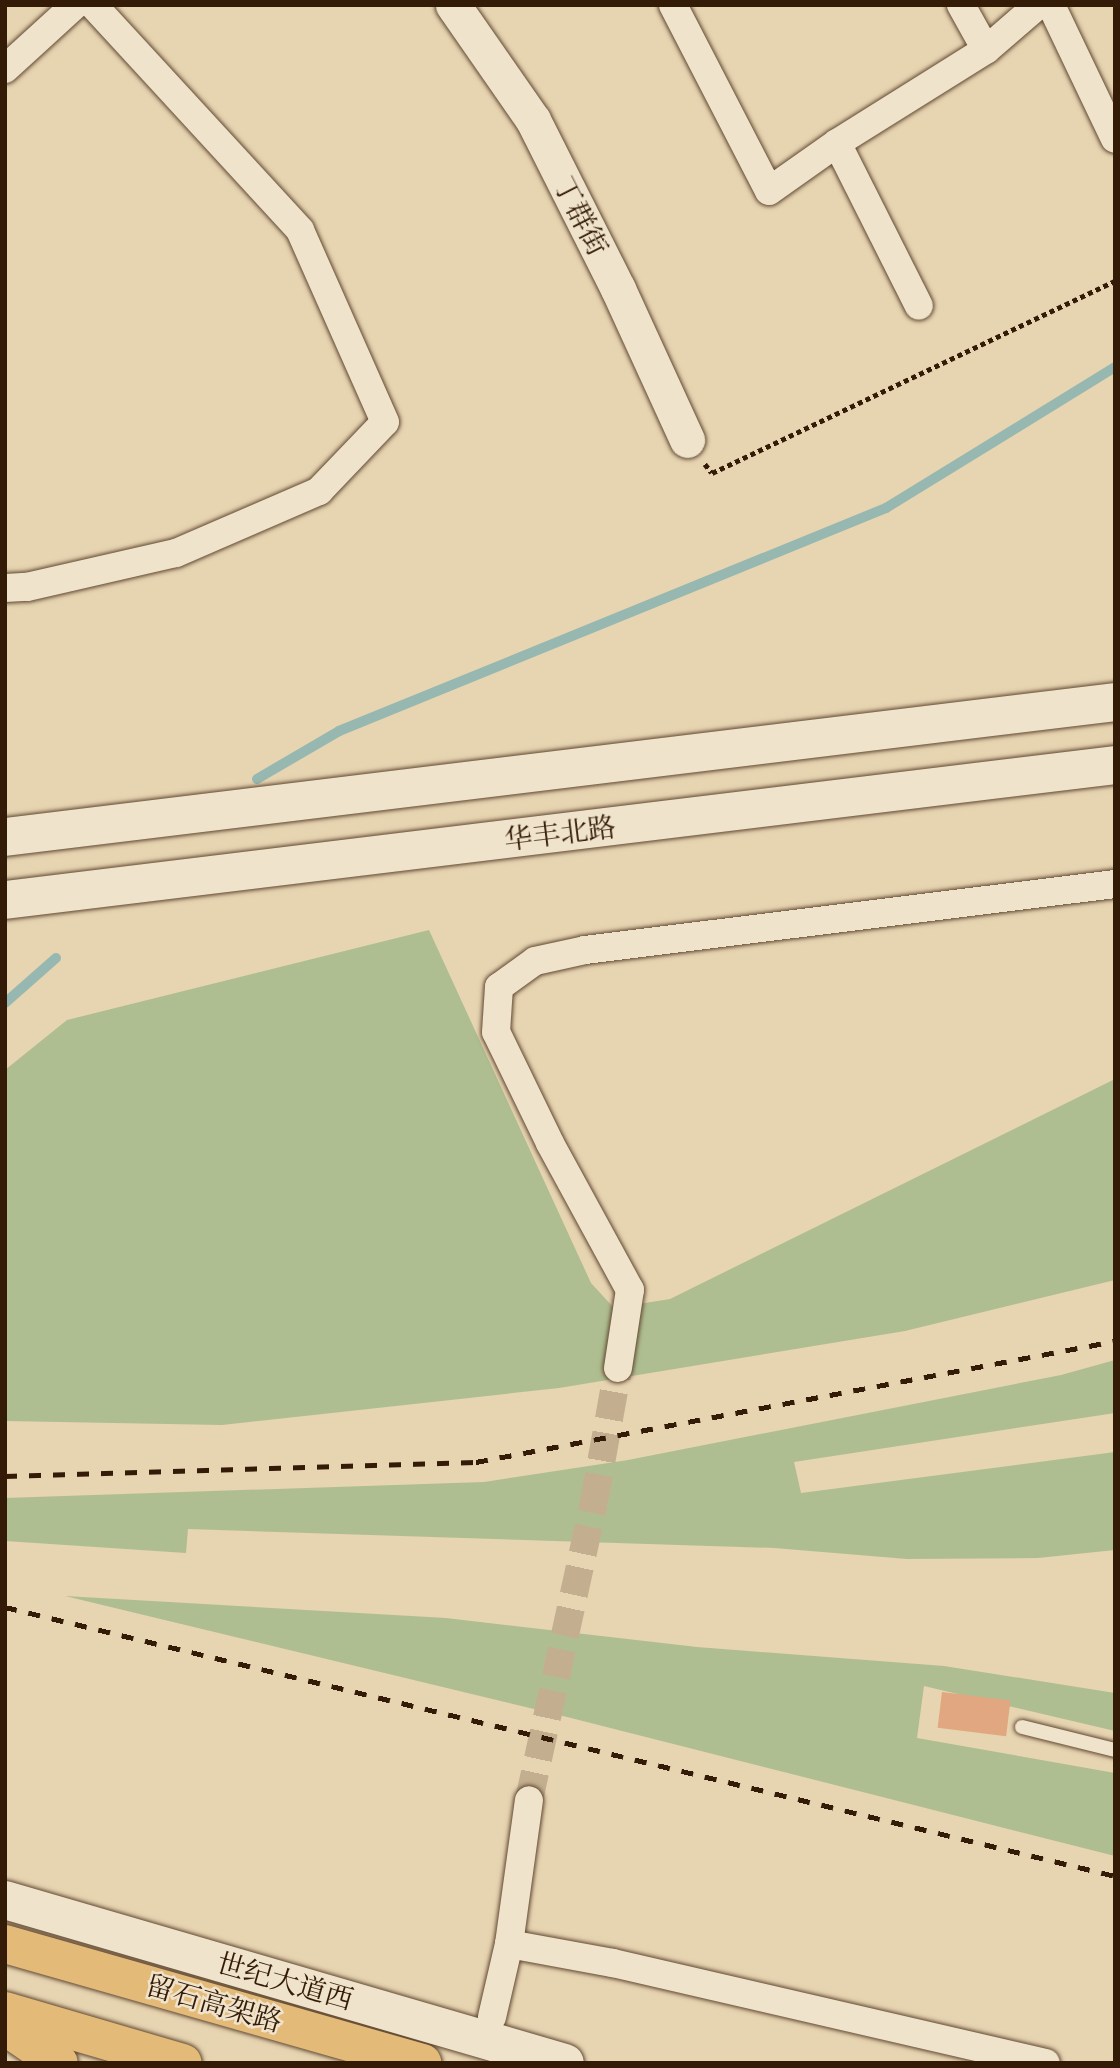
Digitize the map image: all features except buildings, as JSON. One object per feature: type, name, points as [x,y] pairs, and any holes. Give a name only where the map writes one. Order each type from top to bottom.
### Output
[{"type":"main road","points":[[5,837],[1115,702]]},
{"type":"main road","name":"华丰北路","points":[[5,900],[1115,765]]},
{"type":"main road","name":"世纪大道西","points":[[5,1900],[565,2063]]},
{"type":"main road","name":"留石高架路","points":[[5,1944],[422,2063]]},
{"type":"main road","points":[[5,2011],[183,2063]]},
{"type":"main road","points":[[5,2026],[59,2063]]},
{"type":"street","points":[[5,69],[75,5]]},
{"type":"street","points":[[5,587],[27,587],[176,553],[319,491],[385,422],[300,230],[93,5]]},
{"type":"street","name":"丁群街","points":[[453,5],[533,120],[618,289],[687,440]]},
{"type":"street","points":[[673,5],[769,191],[837,143],[986,50],[1038,5]]},
{"type":"street","points":[[961,5],[986,50]]},
{"type":"street","points":[[1051,5],[1115,139]]},
{"type":"street","points":[[837,143],[919,306]]},
{"type":"street","points":[[618,1368],[630,1290],[550,1143],[496,1032],[499,987],[535,961],[585,950],[1115,884]]},
{"type":"street","points":[[492,2017],[509,1944],[529,1800]]},
{"type":"street","points":[[509,1944],[613,1963],[1046,2063]]},
{"type":"lane","points":[[1022,1727],[1115,1751]]},
{"type":"path","points":[[687,440],[712,473],[1115,281]]},
{"type":"green space","points":[[429,930],[591,1283],[614,1308],[670,1299],[1115,1079],[1115,1280],[905,1331],[559,1388],[222,1425],[5,1421],[5,1070],[67,1020]]},
{"type":"green space","points":[[1115,1360],[1115,1413],[794,1462],[801,1493],[1115,1452],[1115,1550],[1038,1558],[907,1559],[774,1548],[188,1529],[186,1553],[5,1541],[5,1498],[484,1482],[628,1460],[1061,1375]]},
{"type":"green space","points":[[65,1596],[446,1618],[697,1647],[944,1666],[1115,1693],[1115,1731],[924,1686],[917,1738],[1115,1773],[1115,1856],[567,1717]]},
{"type":"waterway","points":[[257,779],[339,731],[886,508],[1115,367]]},
{"type":"waterway","points":[[5,1003],[56,958]]},
{"type":"tunnel","points":[[529,1800],[594,1502],[618,1368]]},
{"type":"railway","points":[[5,1476],[476,1462],[1115,1341]]},
{"type":"railway","points":[[5,1607],[1115,1876]]}]
